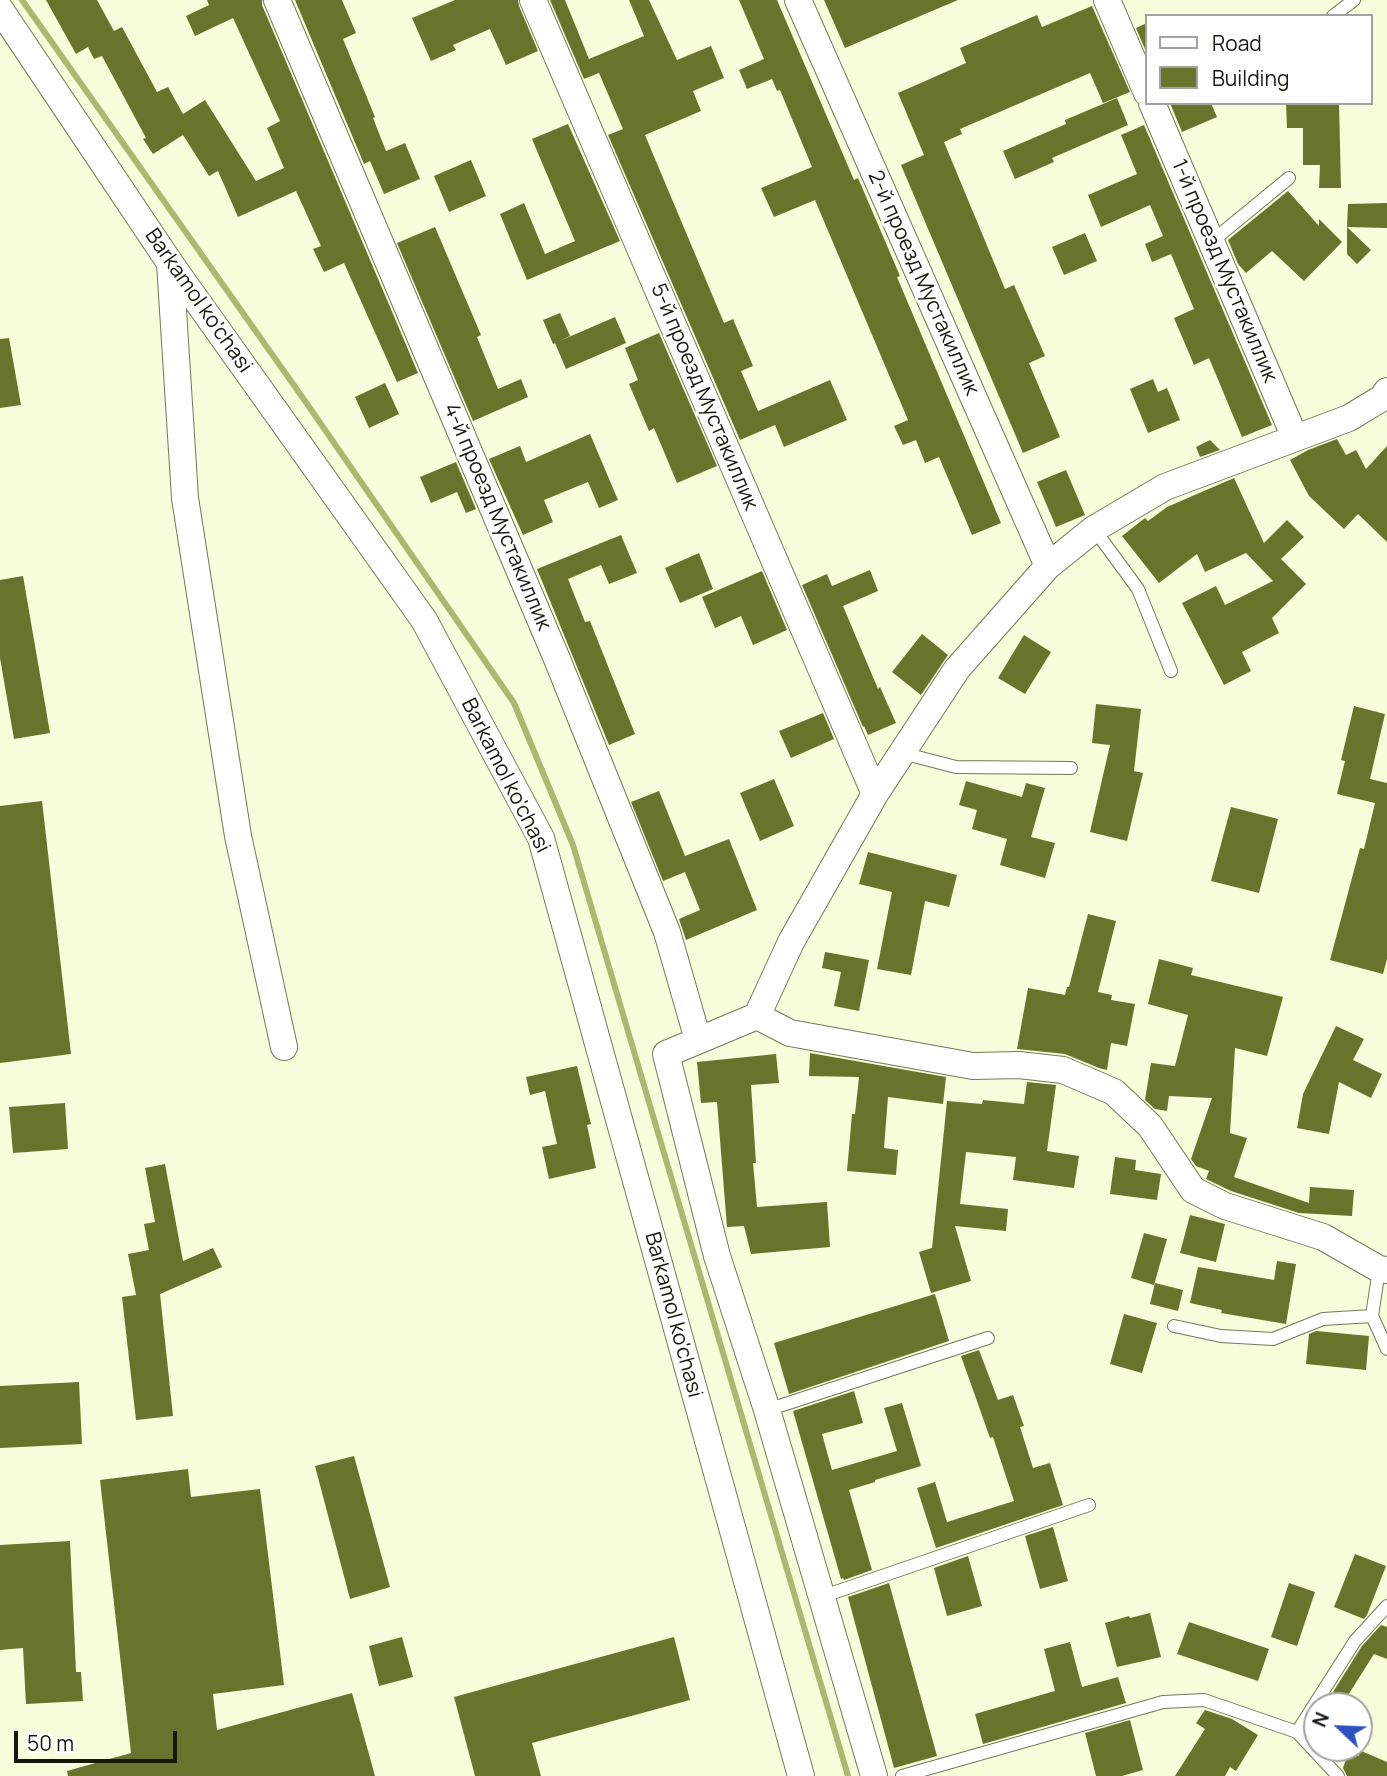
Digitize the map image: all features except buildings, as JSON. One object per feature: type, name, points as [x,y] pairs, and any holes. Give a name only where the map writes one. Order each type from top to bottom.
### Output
[{"type":"street","name":"4-й проезд Мустакиллик","points":[[277,0],[557,659],[667,932],[698,1040]]},
{"type":"street","name":"5-й проезд Мустакиллик","points":[[533,0],[875,794]]},
{"type":"street","name":"2-й проезд Мустакиллик","points":[[798,0],[1048,566]]},
{"type":"street","points":[[1107,0],[1146,91]]},
{"type":"street","name":"Barkamol ko'chasi","points":[[0,9],[170,263],[424,620],[541,838],[801,1776]]},
{"type":"street","name":"1-й проезд Мустакиллик","points":[[1153,105],[1295,438]]},
{"type":"street","points":[[170,263],[185,498],[238,836],[284,1046]]},
{"type":"street","points":[[874,1776],[767,1410],[717,1256],[666,1054],[757,1016],[791,942],[875,794],[957,669],[1048,566],[1094,529],[1166,487],[1349,418],[1382,398],[1387,391]]},
{"type":"street","points":[[757,1016],[790,1033],[974,1066],[1019,1065],[1063,1070],[1114,1092],[1150,1126],[1192,1190],[1225,1206],[1323,1237],[1383,1269]]},
{"type":"lane","points":[[1336,14],[1353,0]]},
{"type":"lane","points":[[1211,242],[1289,178]]},
{"type":"lane","points":[[1094,529],[1138,589],[1171,671]]},
{"type":"lane","points":[[902,753],[956,767],[1071,768]]},
{"type":"lane","points":[[1383,1269],[1372,1316],[1387,1349]]},
{"type":"lane","points":[[1174,1326],[1222,1336],[1273,1339],[1323,1319],[1372,1316]]},
{"type":"lane","points":[[767,1410],[988,1338]]},
{"type":"lane","points":[[821,1597],[1089,1505]]},
{"type":"lane","points":[[1297,1732],[1355,1641],[1387,1606]]},
{"type":"lane","points":[[902,1776],[1163,1702],[1204,1700],[1297,1732],[1338,1776]]},
{"type":"waterway","points":[[22,0],[514,703],[573,845],[848,1776]]}]
